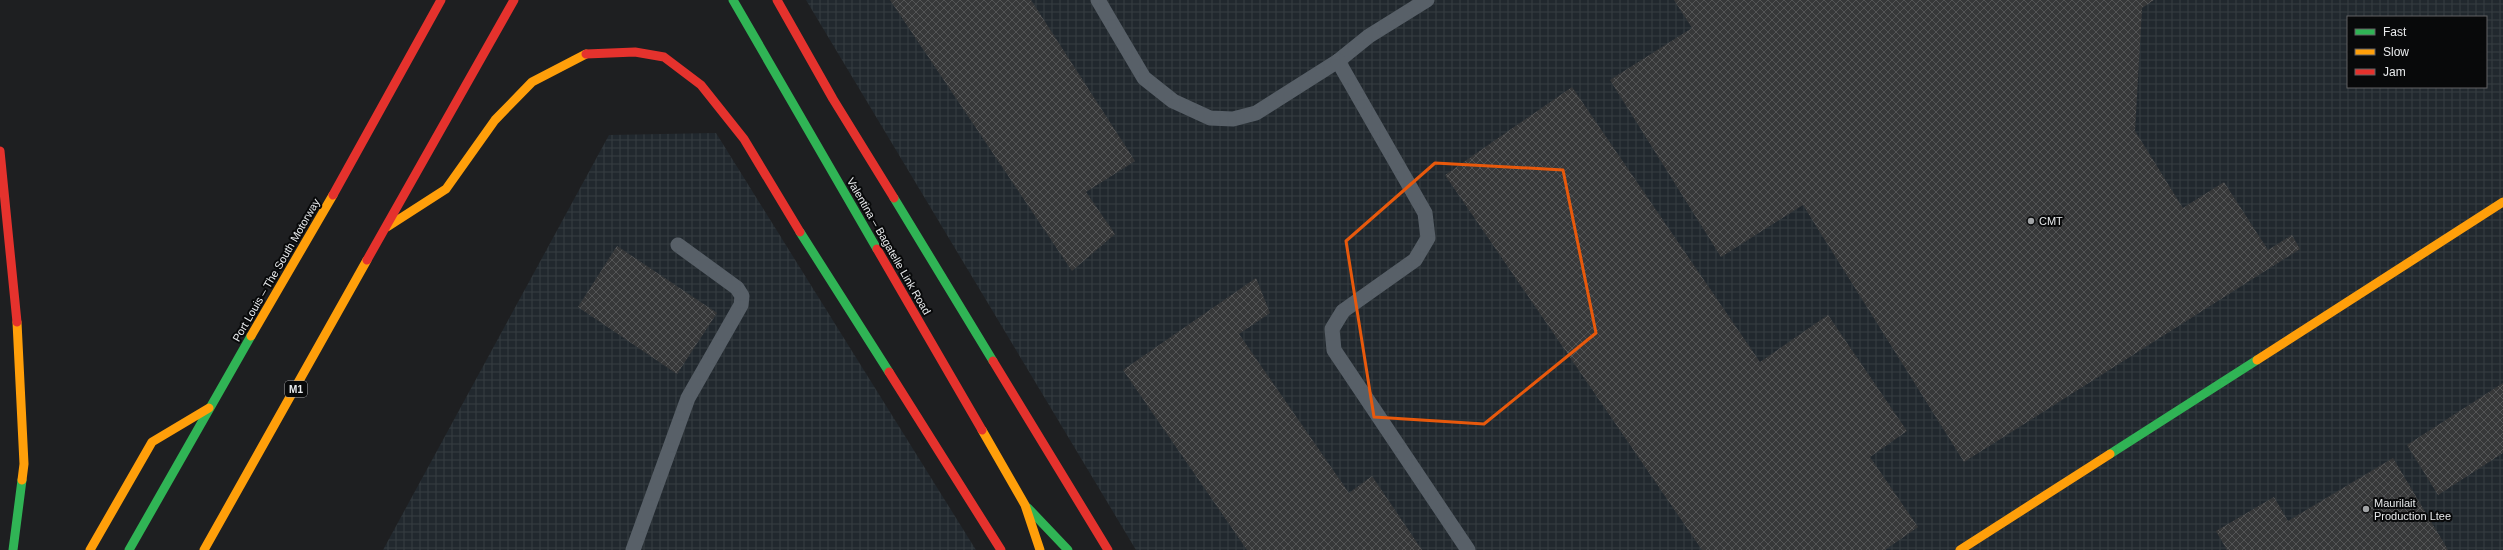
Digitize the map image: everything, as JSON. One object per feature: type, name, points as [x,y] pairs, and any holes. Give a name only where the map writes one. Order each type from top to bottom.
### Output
[{"type":"main road","name":"Port Louis – The South Motorway","points":[[129,550],[209,408],[337,191],[441,0]]},
{"type":"main road","name":"M1","points":[[204,550],[514,0]]},
{"type":"main road","name":"Valentina – Bagatelle Link Road","points":[[733,0],[1025,504]]},
{"type":"main road","points":[[777,0],[833,99],[1108,550]]},
{"type":"main road","points":[[387,226],[446,189],[495,120],[532,82],[584,54],[635,52],[664,57],[701,85],[744,139],[795,224],[1001,550]]},
{"type":"main road","points":[[0,151],[18,332],[24,464],[13,550]]},
{"type":"main road","points":[[1960,550],[2503,202]]},
{"type":"main road","points":[[90,550],[152,442],[209,408]]},
{"type":"main road","points":[[1025,504],[1040,550]]},
{"type":"main road","points":[[1025,504],[1068,550]]},
{"type":"lane","points":[[1098,0],[1144,78],[1173,101],[1210,118],[1233,119],[1256,113],[1338,61],[1369,36],[1426,0]]},
{"type":"lane","points":[[1338,61],[1425,212],[1428,238],[1415,260],[1343,311],[1332,328],[1334,350],[1468,550]]},
{"type":"lane","points":[[633,550],[688,398],[741,305],[742,296],[737,288],[678,245]]},
{"type":"highlighted area","points":[[1435,163],[1563,170],[1596,333],[1484,424],[1374,417],[1346,241]]},
{"type":"shaded area","points":[[806,0],[2503,0],[2503,550],[1136,550]]},
{"type":"shaded area","points":[[716,133],[976,550],[383,550],[609,135]]},
{"type":"building","points":[[890,0],[1031,0],[1135,161],[1086,192],[1115,234],[1072,271]]},
{"type":"building","name":"CMT","points":[[1674,0],[2154,0],[2142,8],[2135,131],[2183,208],[2224,182],[2268,250],[2292,235],[2300,249],[1964,462],[1803,205],[1721,257],[1610,80],[1692,28]]},
{"type":"building","points":[[1572,87],[1760,362],[1828,315],[1907,431],[1870,457],[1918,527],[1885,550],[1702,550],[1445,175]]},
{"type":"building","points":[[617,246],[717,313],[677,374],[578,307]]},
{"type":"building","points":[[1256,278],[1270,313],[1239,334],[1349,493],[1372,476],[1422,550],[1247,550],[1123,370]]},
{"type":"building","points":[[2503,383],[2503,453],[2438,495],[2407,445]]},
{"type":"building","name":"Maurilait Production Ltee","points":[[2393,458],[2448,550],[2227,550],[2216,531],[2274,497],[2288,521]]},
{"type":"traffic: fast","points":[[733,0],[877,249]]},
{"type":"traffic: fast","points":[[894,198],[993,361]]},
{"type":"traffic: fast","points":[[800,232],[889,372]]},
{"type":"traffic: fast","points":[[129,550],[251,336]]},
{"type":"traffic: fast","points":[[2110,454],[2257,360]]},
{"type":"traffic: fast","points":[[13,550],[22,480]]},
{"type":"traffic: fast","points":[[1028,508],[1068,550]]},
{"type":"traffic: slow","points":[[387,227],[446,189],[495,120],[532,82],[586,54]]},
{"type":"traffic: slow","points":[[251,336],[333,195]]},
{"type":"traffic: slow","points":[[2257,360],[2503,202]]},
{"type":"traffic: slow","points":[[204,550],[367,260]]},
{"type":"traffic: slow","points":[[17,322],[24,464],[22,480]]},
{"type":"traffic: slow","points":[[90,550],[152,442],[209,408]]},
{"type":"traffic: slow","points":[[982,430],[1025,505],[1040,550]]},
{"type":"traffic: slow","points":[[1960,550],[2110,454]]},
{"type":"traffic: jam","points":[[333,195],[441,0]]},
{"type":"traffic: jam","points":[[367,260],[514,0]]},
{"type":"traffic: jam","points":[[777,0],[833,99],[894,198]]},
{"type":"traffic: jam","points":[[586,54],[635,52],[664,57],[701,85],[744,139],[800,232]]},
{"type":"traffic: jam","points":[[0,151],[17,322]]},
{"type":"traffic: jam","points":[[877,249],[982,430]]},
{"type":"traffic: jam","points":[[993,361],[1108,550]]},
{"type":"traffic: jam","points":[[889,372],[1001,550]]},
{"type":"place","name":"CMT","points":[[2031,221]]},
{"type":"place","name":"Maurilait Production Ltee","points":[[2366,509]]}]
